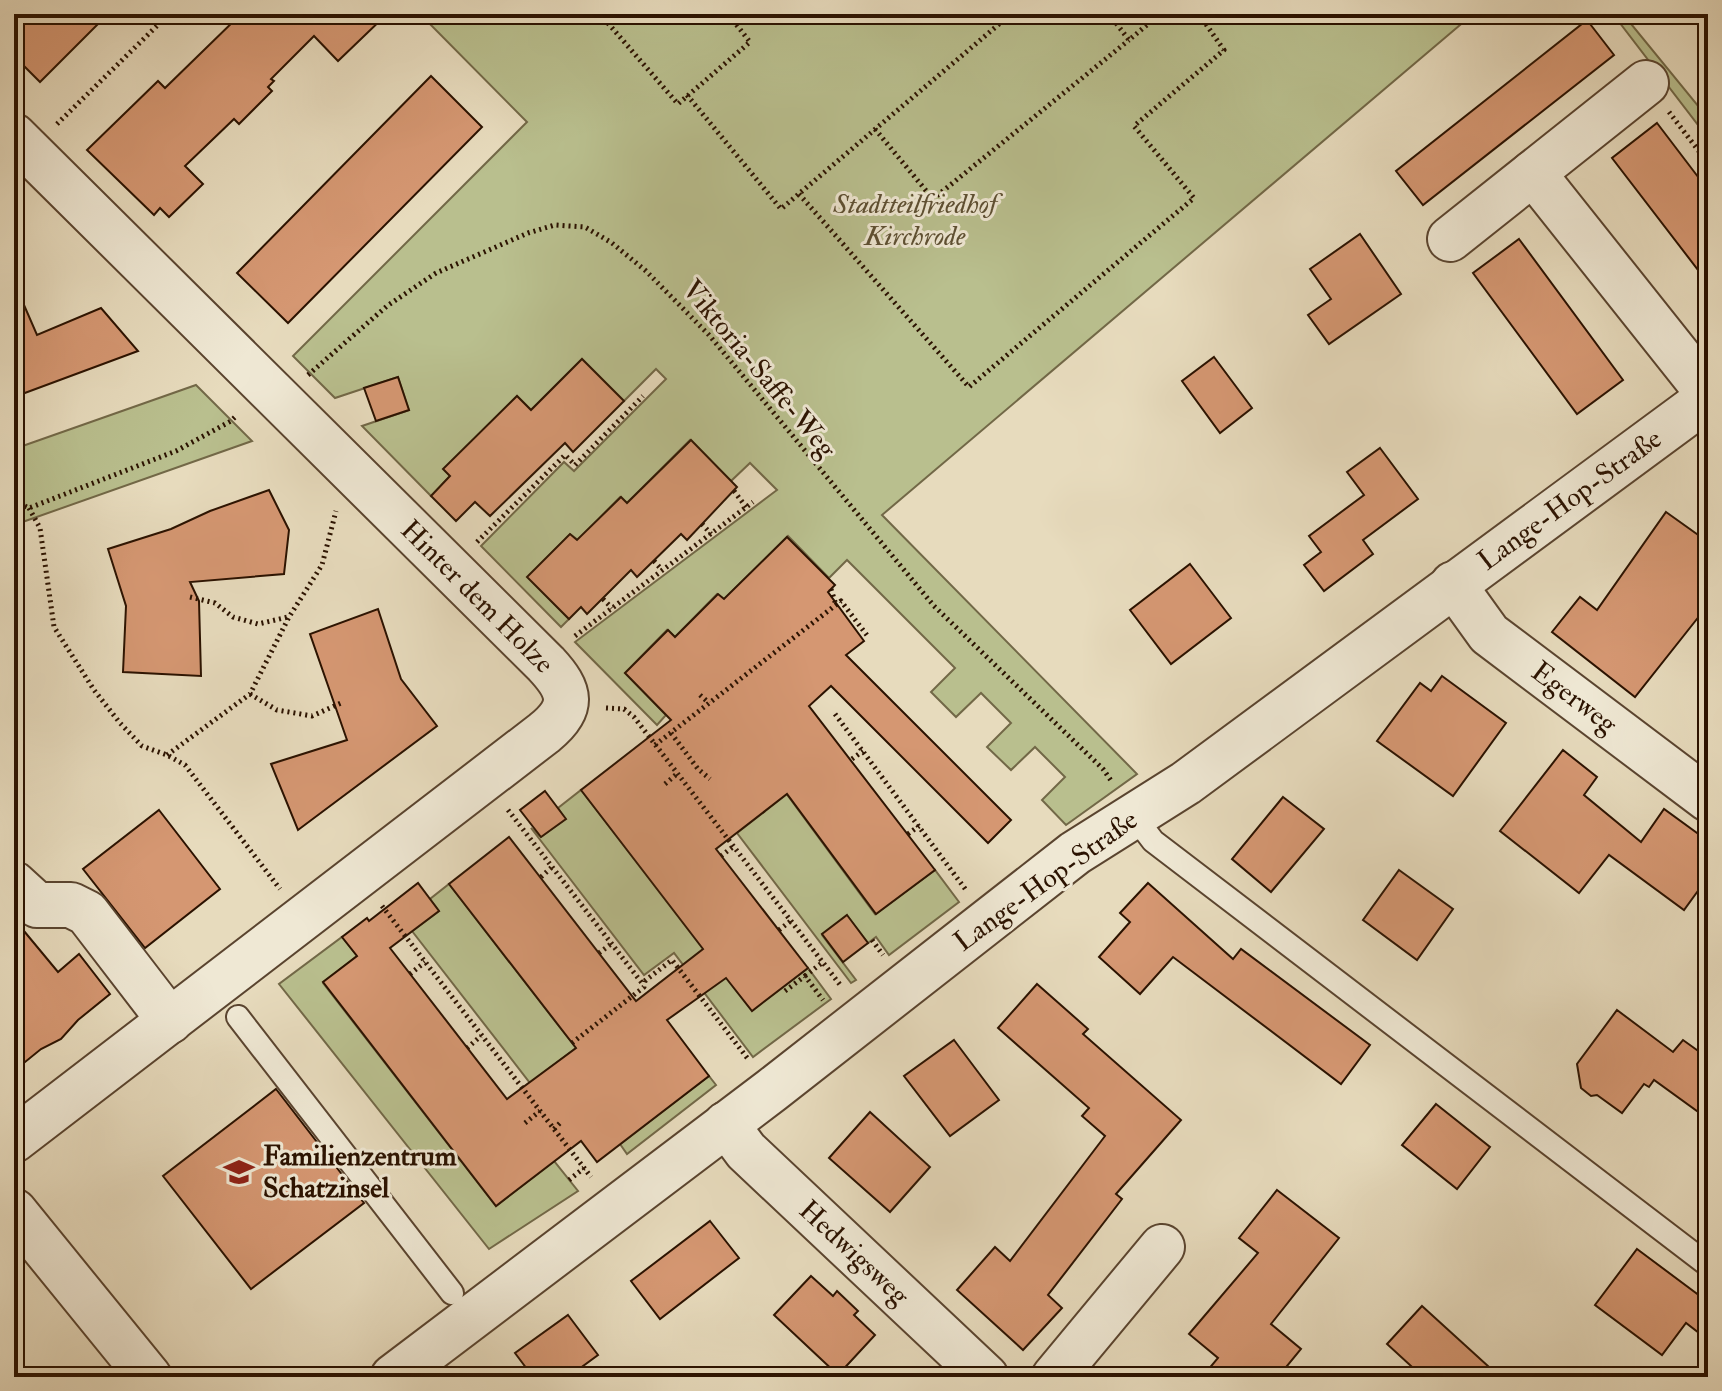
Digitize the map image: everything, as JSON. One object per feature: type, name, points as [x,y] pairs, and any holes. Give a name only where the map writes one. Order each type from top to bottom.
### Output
[{"type":"street","points":[[1450,239],[1646,83]]},
{"type":"street","name":"Hinter dem Holze","points":[[14,1140],[544,733],[564,711],[566,694],[559,679],[279,402],[34,132]]},
{"type":"street","points":[[1533,173],[1708,395]]},
{"type":"street","name":"Lange-Hop-Straße","points":[[393,1377],[1075,853],[1186,783],[1708,395]]},
{"type":"street","name":"Egerweg","points":[[1453,584],[1489,634],[1708,799]]},
{"type":"street","points":[[14,884],[37,905],[71,905],[87,913],[170,1021]]},
{"type":"street","name":"Hedwigsweg","points":[[726,1124],[746,1151],[986,1377]]},
{"type":"street","points":[[14,1211],[149,1377]]},
{"type":"street","points":[[1054,1377],[1162,1247]]},
{"type":"lane","points":[[1134,816],[1153,841],[1708,1265]]},
{"type":"lane","points":[[238,1017],[452,1293]]},
{"type":"path","points":[[34,132],[169,14]]},
{"type":"path","points":[[600,14],[678,104],[750,42],[728,14]]},
{"type":"path","points":[[687,95],[781,209],[1011,14]]},
{"type":"path","points":[[1109,14],[1129,40]]},
{"type":"path","points":[[875,129],[933,199],[1160,14]]},
{"type":"path","points":[[799,194],[969,387],[1194,198],[1134,126],[1224,50],[1203,20],[1210,14]]},
{"type":"path","points":[[1646,83],[1708,163]]},
{"type":"path","name":"Viktoria-Saffe-Weg","points":[[279,402],[387,306],[436,273],[528,233],[555,225],[585,227],[612,243],[646,271],[709,335],[934,606],[1103,769],[1134,816]]},
{"type":"path","points":[[474,545],[565,455],[575,465],[643,396]]},
{"type":"path","points":[[611,414],[618,421]]},
{"type":"path","points":[[29,508],[176,451],[236,416]]},
{"type":"path","points":[[588,437],[595,444]]},
{"type":"path","points":[[550,457],[556,463]]},
{"type":"path","points":[[524,482],[531,489]]},
{"type":"path","points":[[167,755],[250,694],[289,617],[322,565],[334,514],[363,484]]},
{"type":"path","points":[[734,491],[746,507]]},
{"type":"path","points":[[14,501],[29,508],[40,528],[54,627],[94,690],[142,746],[185,765],[275,882]]},
{"type":"path","points":[[568,641],[753,502]]},
{"type":"path","points":[[501,505],[508,512]]},
{"type":"path","points":[[702,524],[711,534]]},
{"type":"path","points":[[692,535],[699,542]]},
{"type":"path","points":[[654,561],[662,570]]},
{"type":"path","points":[[642,573],[649,580]]},
{"type":"path","points":[[831,589],[836,605]]},
{"type":"path","points":[[190,597],[215,603],[233,617],[258,624],[289,617]]},
{"type":"path","points":[[603,599],[612,608]]},
{"type":"path","points":[[655,745],[841,601],[869,638]]},
{"type":"path","points":[[593,609],[600,617]]},
{"type":"path","points":[[799,621],[806,628]]},
{"type":"path","points":[[789,631],[795,637]]},
{"type":"path","points":[[751,658],[758,665]]},
{"type":"path","points":[[740,669],[746,675]]},
{"type":"path","points":[[250,694],[277,710],[312,716],[341,703]]},
{"type":"path","points":[[700,695],[709,703]]},
{"type":"path","points":[[690,705],[697,712]]},
{"type":"path","points":[[606,708],[628,712],[847,993]]},
{"type":"path","points":[[835,714],[972,898]]},
{"type":"path","points":[[671,733],[698,769],[710,779]]},
{"type":"path","points":[[852,759],[863,751]]},
{"type":"path","points":[[665,784],[678,773]]},
{"type":"path","points":[[503,803],[642,983],[672,960],[752,1064]]},
{"type":"path","points":[[908,834],[919,826]]},
{"type":"path","points":[[721,856],[734,846]]},
{"type":"path","points":[[541,877],[553,867]]},
{"type":"path","points":[[377,900],[593,1179]]},
{"type":"path","points":[[779,930],[792,920]]},
{"type":"path","points":[[599,953],[611,944]]},
{"type":"path","points":[[410,974],[425,962]]},
{"type":"path","points":[[785,991],[823,962]]},
{"type":"path","points":[[805,976],[823,1000]]},
{"type":"path","points":[[572,1043],[644,987],[645,981]]},
{"type":"path","points":[[467,1048],[481,1036]]},
{"type":"path","points":[[525,1123],[540,1111]]},
{"type":"path","points":[[554,1129],[561,1122]]},
{"type":"path","points":[[569,1180],[584,1168]]},
{"type":"green space","name":"Stadtteilfriedhof Kirchrode","points":[[420,14],[1473,14],[882,515],[1137,774],[1066,825],[1042,800],[1065,777],[1035,747],[1011,770],[987,747],[1011,723],[981,693],[956,717],[931,692],[955,668],[847,560],[829,578],[788,536],[724,599],[717,594],[675,637],[667,630],[625,673],[666,715],[657,725],[575,642],[777,490],[750,463],[731,481],[690,440],[627,503],[620,497],[578,540],[570,534],[528,577],[569,619],[561,627],[481,546],[564,462],[574,471],[666,379],[656,369],[624,401],[582,359],[531,410],[517,396],[444,469],[450,476],[431,496],[362,426],[409,410],[398,377],[335,398],[293,356],[527,122]]},
{"type":"green space","points":[[1613,14],[1623,14],[1708,118],[1708,138]]},
{"type":"green space","points":[[196,385],[252,441],[14,525],[14,449]]},
{"type":"green space","points":[[766,766],[875,914],[935,870],[959,902],[889,955],[876,937],[868,943],[847,916],[822,935],[856,980],[851,983],[737,833],[764,812],[742,784]]},
{"type":"green space","points":[[581,790],[752,1010],[808,968],[831,999],[753,1057],[674,953],[644,975],[531,828],[541,837],[565,819],[558,808]]},
{"type":"green space","points":[[449,884],[576,1048],[530,1083],[412,931],[439,911],[430,899]]},
{"type":"green space","points":[[342,937],[357,956],[323,983],[496,1206],[554,1161],[578,1191],[489,1249],[279,984]]},
{"type":"green space","points":[[709,1076],[716,1085],[627,1154],[620,1144]]},
{"type":"building","points":[[14,14],[108,14],[40,82],[14,56]]},
{"type":"building","points":[[241,14],[387,14],[338,61],[314,36],[271,79],[274,81],[268,87],[272,91],[239,124],[234,119],[185,166],[203,184],[169,217],[160,208],[154,215],[87,150],[158,81],[165,88]]},
{"type":"building","points":[[1587,20],[1614,55],[1423,205],[1396,171]]},
{"type":"building","points":[[431,76],[482,127],[288,323],[237,273]]},
{"type":"building","points":[[1657,123],[1708,190],[1708,283],[1612,158]]},
{"type":"building","points":[[1360,234],[1401,294],[1329,344],[1308,315],[1331,299],[1310,269]]},
{"type":"building","points":[[1519,239],[1623,380],[1577,414],[1473,273]]},
{"type":"building","points":[[14,282],[37,335],[101,308],[138,351],[14,397]]},
{"type":"building","points":[[1214,357],[1252,408],[1220,433],[1182,381]]},
{"type":"building","points":[[582,359],[624,401],[573,452],[565,443],[490,516],[475,502],[456,521],[431,496],[450,476],[443,469],[517,396],[531,410]]},
{"type":"building","points":[[398,377],[409,410],[376,421],[364,388]]},
{"type":"building","points":[[691,440],[737,487],[687,540],[681,534],[637,577],[631,570],[587,614],[581,607],[569,619],[527,577],[570,534],[577,540],[621,497],[627,503]]},
{"type":"building","points":[[1380,448],[1418,499],[1363,540],[1373,554],[1324,591],[1304,565],[1321,552],[1309,536],[1364,495],[1347,472]]},
{"type":"building","points":[[269,490],[289,530],[284,574],[190,582],[199,601],[201,676],[123,672],[126,606],[108,549],[171,529]]},
{"type":"building","points":[[1666,512],[1708,542],[1708,605],[1635,697],[1552,632],[1580,597],[1597,610]]},
{"type":"building","points":[[787,537],[835,585],[828,592],[864,641],[846,655],[1011,820],[988,843],[831,686],[809,706],[935,870],[876,914],[787,794],[716,849],[808,968],[752,1011],[726,978],[667,1020],[709,1076],[597,1162],[581,1141],[496,1206],[323,982],[357,956],[342,937],[367,918],[369,921],[418,883],[439,911],[390,948],[507,1099],[576,1048],[449,884],[509,837],[636,1001],[703,949],[581,790],[671,720],[625,673],[668,630],[675,637],[718,594],[724,599]]},
{"type":"building","points":[[1190,564],[1231,618],[1171,664],[1130,610]]},
{"type":"building","points":[[378,609],[401,679],[437,726],[298,830],[271,764],[347,740],[310,634]]},
{"type":"building","points":[[1442,676],[1506,723],[1453,796],[1377,741],[1420,683],[1431,691]]},
{"type":"building","points":[[1563,750],[1597,777],[1584,795],[1641,842],[1664,809],[1708,841],[1708,877],[1684,910],[1609,855],[1579,893],[1500,831]]},
{"type":"building","points":[[545,791],[566,819],[541,837],[520,810]]},
{"type":"building","points":[[1283,797],[1324,829],[1271,892],[1232,859]]},
{"type":"building","points":[[159,810],[220,889],[145,948],[83,869]]},
{"type":"building","points":[[1399,870],[1453,909],[1417,960],[1363,920]]},
{"type":"building","points":[[1148,883],[1233,959],[1241,949],[1370,1045],[1341,1084],[1173,957],[1140,994],[1099,957],[1130,922],[1120,913]]},
{"type":"building","points":[[847,915],[868,943],[843,962],[822,934]]},
{"type":"building","points":[[14,919],[58,972],[79,954],[110,994],[78,1020],[61,1039],[41,1049],[14,1071]]},
{"type":"building","points":[[1037,984],[1088,1029],[1083,1034],[1181,1120],[1116,1194],[1122,1199],[1048,1295],[1062,1308],[1023,1350],[957,1290],[995,1247],[1010,1261],[1105,1136],[1082,1116],[1089,1108],[998,1028]]},
{"type":"building","points":[[1617,1010],[1673,1052],[1683,1040],[1708,1058],[1708,1119],[1654,1080],[1649,1087],[1644,1084],[1622,1113],[1581,1088],[1577,1064]]},
{"type":"building","points":[[954,1040],[999,1100],[950,1136],[904,1076]]},
{"type":"building","name":"Familienzentrum Schatzinsel","points":[[276,1089],[364,1203],[251,1289],[163,1176]]},
{"type":"building","points":[[1436,1104],[1490,1147],[1457,1189],[1402,1145]]},
{"type":"building","points":[[870,1112],[930,1167],[890,1212],[829,1158]]},
{"type":"building","points":[[1277,1190],[1339,1238],[1271,1324],[1301,1349],[1278,1377],[1202,1377],[1218,1358],[1189,1334],[1258,1253],[1239,1238]]},
{"type":"building","points":[[710,1221],[739,1258],[660,1319],[631,1281]]},
{"type":"building","points":[[1637,1249],[1708,1302],[1708,1340],[1686,1323],[1662,1355],[1595,1305]]},
{"type":"building","points":[[811,1276],[833,1296],[837,1291],[858,1311],[854,1315],[875,1335],[838,1375],[774,1315]]},
{"type":"building","points":[[1422,1306],[1500,1377],[1423,1377],[1387,1344]]},
{"type":"building","points":[[568,1315],[598,1355],[568,1377],[533,1377],[515,1353]]},
{"type":"place","name":"Familienzentrum Schatzinsel","points":[[239,1172]]}]
